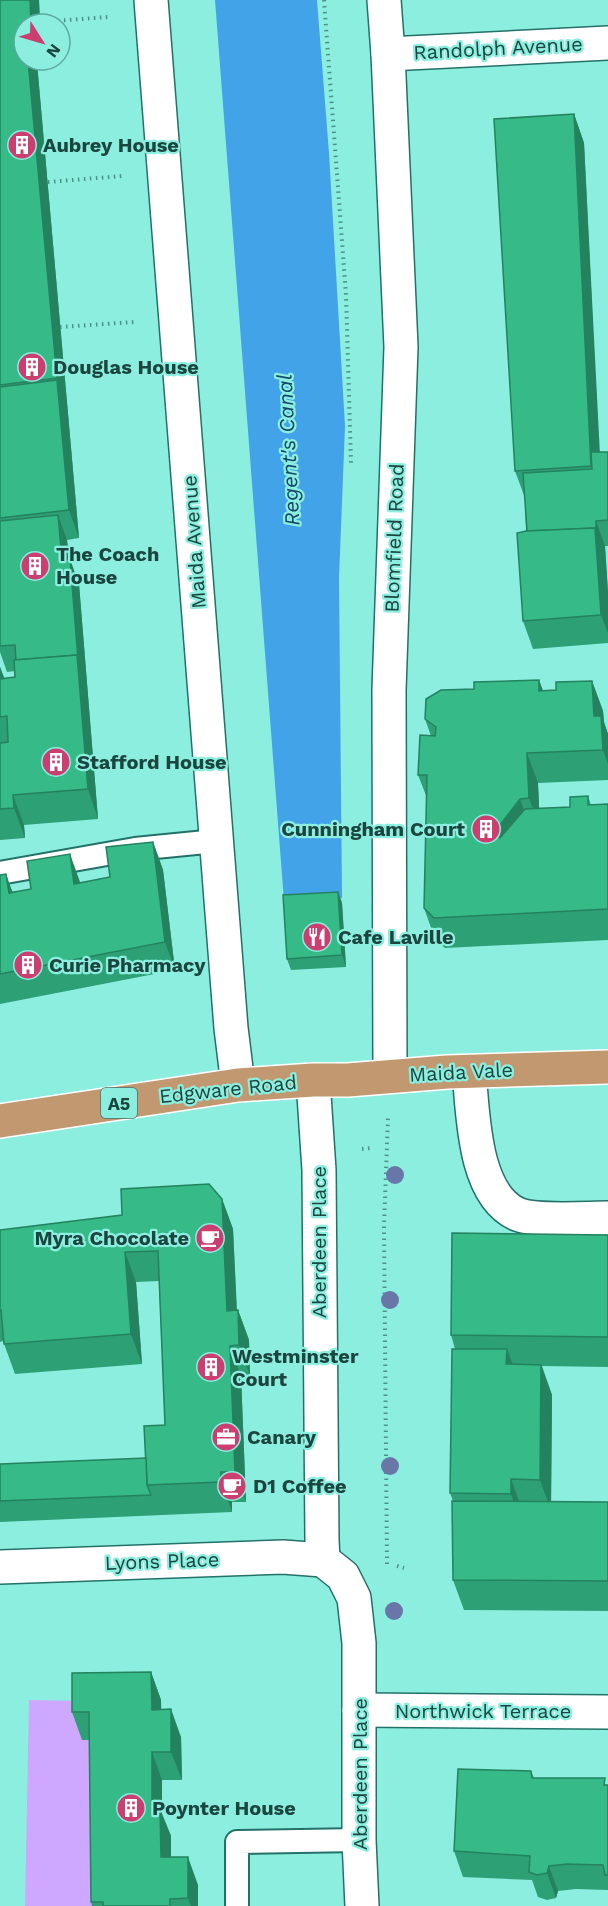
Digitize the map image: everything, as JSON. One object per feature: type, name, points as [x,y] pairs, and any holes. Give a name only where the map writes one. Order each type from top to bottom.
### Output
[{"type":"highway","name":"Maida Vale","points":[[314,1080],[608,1066]]},
{"type":"highway","name":"Edgware Road","points":[[0,1121],[238,1084],[314,1080]]},
{"type":"street","name":"Maida Avenue","points":[[151,0],[231,1028],[238,1084]]},
{"type":"street","name":"Blomfield Road","points":[[384,0],[401,347],[389,690],[390,1076]]},
{"type":"street","name":"Randolph Avenue","points":[[388,54],[608,43]]},
{"type":"street","points":[[469,1072],[480,1161],[494,1192],[505,1206],[518,1215],[538,1218],[608,1218]]},
{"type":"street","name":"Aberdeen Place","points":[[314,1080],[319,1170],[323,1560],[343,1576],[354,1598],[359,1643],[359,1840],[362,1906]]},
{"type":"street","name":"Lyons Place","points":[[0,1567],[282,1557],[323,1560]]},
{"type":"street","name":"Northwick Terrace","points":[[359,1710],[608,1712]]},
{"type":"lane","points":[[0,873],[135,849],[216,841]]},
{"type":"lane","points":[[237,1906],[237,1842],[359,1840]]},
{"type":"path","points":[[324,0],[346,295],[351,467]]},
{"type":"path","points":[[72,20],[108,17]]},
{"type":"path","points":[[48,182],[165,173]]},
{"type":"path","points":[[60,327],[136,322]]},
{"type":"path","points":[[384,1574],[387,1554],[384,1227],[390,1076]]},
{"type":"path","points":[[397,1566],[404,1568]]},
{"type":"shaded area","points":[[29,1700],[82,1701],[99,1740],[101,1906],[25,1906]]},
{"type":"water","name":"Regent's Canal","points":[[215,0],[317,0],[329,153],[345,426],[339,578],[342,898],[284,901]]},
{"type":"building","points":[[0,0],[30,0],[30,12],[12,12],[12,72],[29,72],[57,378],[0,385]]},
{"type":"building","points":[[574,114],[591,466],[515,471],[494,119]]},
{"type":"building","points":[[57,380],[69,510],[0,518],[0,387]]},
{"type":"building","points":[[591,452],[608,452],[608,520],[596,521],[596,530],[595,528],[527,531],[523,473],[592,469]]},
{"type":"building","points":[[58,515],[62,560],[70,559],[78,659],[77,655],[16,660],[15,645],[0,646],[0,521]]},
{"type":"building","points":[[595,528],[601,615],[523,621],[517,533]]},
{"type":"building","name":"Stafford House","points":[[77,655],[88,789],[13,795],[14,808],[0,809],[0,743],[8,742],[7,716],[0,717],[0,679],[15,677],[14,660]]},
{"type":"building","name":"Cunningham Court","points":[[539,680],[539,691],[556,690],[556,682],[592,681],[594,716],[601,716],[603,750],[527,753],[529,798],[520,799],[494,833],[500,838],[525,809],[570,807],[570,797],[588,796],[588,805],[608,804],[608,909],[434,918],[424,908],[427,775],[418,775],[420,735],[435,736],[436,727],[425,719],[426,699],[441,690],[474,689],[474,682]]},
{"type":"building","points":[[153,842],[165,942],[0,974],[0,875],[6,874],[9,893],[31,889],[27,861],[70,854],[74,884],[110,877],[106,847]]},
{"type":"building","name":"Cafe Laville","points":[[338,892],[342,955],[287,959],[283,895]]},
{"type":"building","points":[[209,1184],[222,1199],[227,1311],[238,1310],[239,1345],[230,1346],[235,1472],[221,1472],[221,1482],[147,1485],[144,1426],[165,1425],[158,1251],[125,1252],[131,1334],[4,1344],[0,1310],[0,1230],[122,1215],[121,1189]]},
{"type":"building","points":[[452,1233],[608,1235],[608,1337],[451,1335]]},
{"type":"building","points":[[452,1349],[507,1349],[506,1364],[541,1365],[540,1480],[511,1479],[511,1494],[450,1493]]},
{"type":"building","points":[[146,1458],[147,1485],[151,1495],[0,1501],[0,1464]]},
{"type":"building","points":[[452,1501],[608,1502],[608,1581],[453,1580]]},
{"type":"building","name":"Poynter House","points":[[151,1672],[152,1710],[171,1709],[171,1752],[152,1752],[152,1808],[160,1808],[161,1857],[188,1857],[188,1898],[170,1899],[170,1906],[103,1906],[103,1902],[91,1902],[89,1712],[72,1712],[72,1673]]},
{"type":"building","points":[[458,1769],[531,1771],[532,1778],[605,1778],[604,1785],[608,1785],[608,1875],[605,1875],[603,1865],[567,1864],[549,1866],[547,1873],[537,1875],[529,1872],[530,1856],[454,1851]]},
{"type":"place","name":"Aubrey House","points":[[22,145]]},
{"type":"place","name":"Douglas House","points":[[32,367]]},
{"type":"place","name":"The Coach House","points":[[35,566]]},
{"type":"place","name":"Stafford House","points":[[56,762]]},
{"type":"place","name":"Cunningham Court","points":[[486,829]]},
{"type":"place","name":"Cafe Laville","points":[[317,937]]},
{"type":"place","name":"Curie Pharmacy","points":[[28,965]]},
{"type":"place","name":"Myra Chocolate","points":[[210,1238]]},
{"type":"place","name":"Westminster Court","points":[[211,1367]]},
{"type":"place","name":"Canary","points":[[226,1437]]},
{"type":"place","name":"D1 Coffee","points":[[232,1486]]},
{"type":"place","name":"Poynter House","points":[[131,1808]]}]
